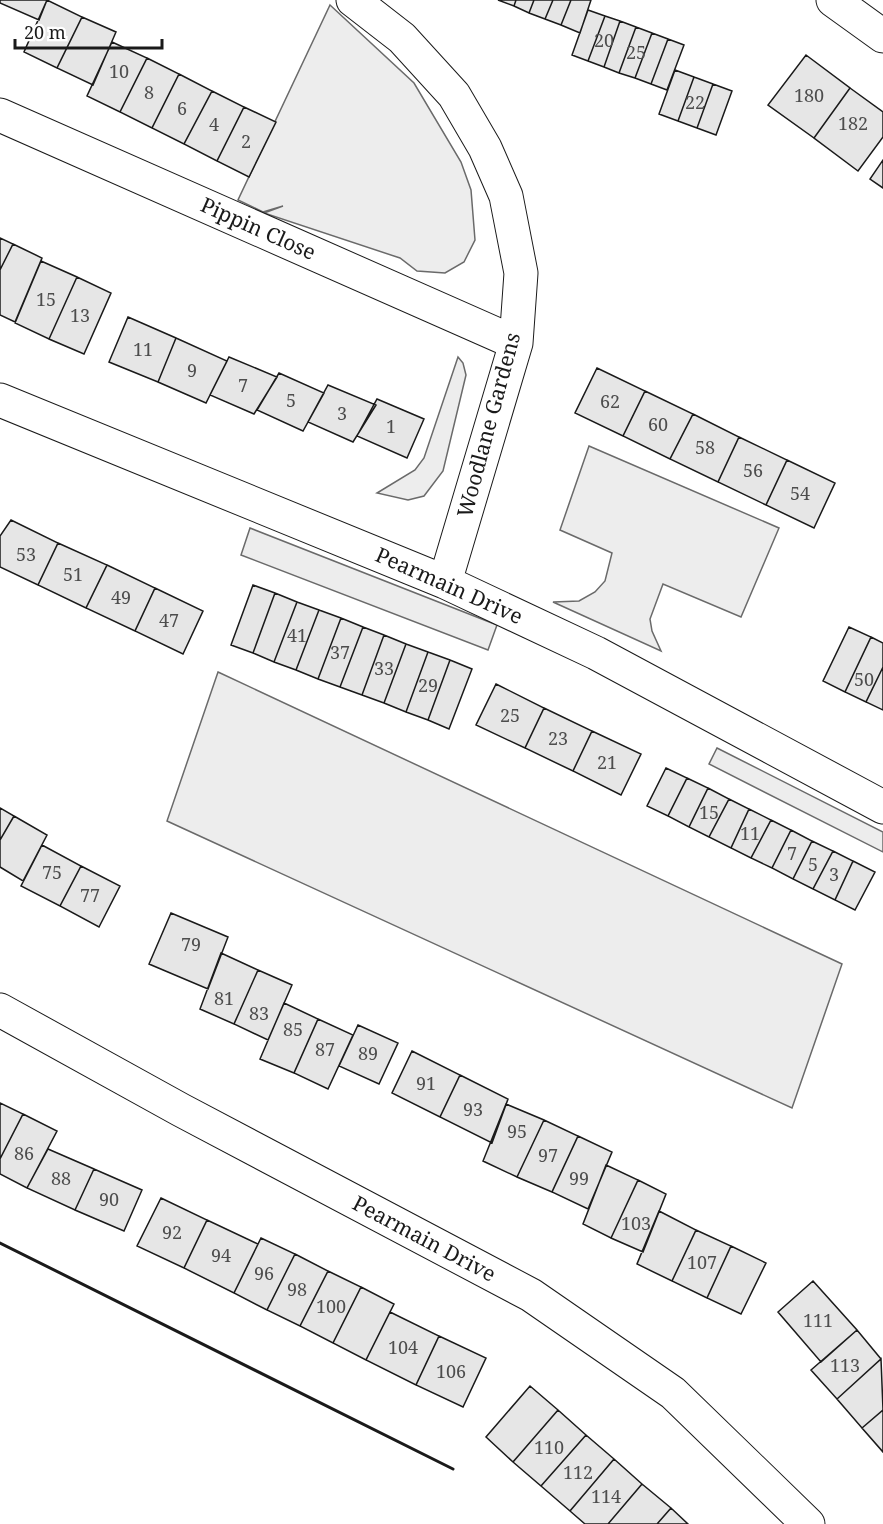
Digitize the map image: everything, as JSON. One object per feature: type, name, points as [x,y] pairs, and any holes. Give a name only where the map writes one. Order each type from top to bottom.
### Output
[{"type":"street","name":"Woodlane Gardens","points":[[352,0],[402,38],[454,95],[485,148],[506,196],[521,273],[516,343],[445,582]]},
{"type":"street","points":[[832,0],[883,36]]},
{"type":"street","name":"Pippin Close","points":[[0,115],[516,343]]},
{"type":"street","name":"Pearmain Drive","points":[[0,400],[445,582],[596,653],[883,807]]},
{"type":"street","name":"Pearmain Drive","points":[[0,1010],[181,1110],[531,1295],[673,1393],[808,1524]]},
{"type":"shaded area","points":[[330,5],[414,83],[461,162],[471,190],[475,240],[464,262],[445,273],[417,271],[400,258],[264,213],[283,206],[263,212],[238,200]]},
{"type":"shaded area","points":[[458,357],[463,363],[466,375],[443,471],[424,496],[408,500],[377,493],[415,470],[424,458]]},
{"type":"shaded area","points":[[589,446],[779,528],[741,617],[663,584],[650,619],[652,631],[661,651],[553,602],[579,601],[595,592],[605,581],[612,553],[560,530]]},
{"type":"shaded area","points":[[250,528],[497,625],[488,650],[241,555]]},
{"type":"shaded area","points":[[218,672],[842,964],[792,1108],[167,821]]},
{"type":"shaded area","points":[[717,748],[883,832],[883,852],[709,764]]},
{"type":"building","points":[[0,0],[47,0],[39,20],[0,3]]},
{"type":"building","points":[[47,0],[82,17],[57,68],[24,52]]},
{"type":"building","points":[[498,0],[516,0],[514,6]]},
{"type":"building","points":[[516,0],[534,0],[529,13],[514,6]]},
{"type":"building","points":[[534,0],[553,0],[545,19],[529,13]]},
{"type":"building","points":[[553,0],[571,0],[561,25],[545,19]]},
{"type":"building","points":[[571,0],[591,0],[580,33],[561,25]]},
{"type":"building","points":[[588,10],[605,16],[588,61],[572,55]]},
{"type":"building","points":[[605,16],[620,21],[604,67],[588,61]]},
{"type":"building","points":[[82,17],[116,32],[93,85],[57,68]]},
{"type":"building","points":[[620,21],[636,27],[619,73],[604,67]]},
{"type":"building","points":[[636,27],[652,33],[635,78],[619,73]]},
{"type":"building","points":[[652,33],[668,39],[651,84],[635,78]]},
{"type":"building","points":[[668,39],[684,45],[667,90],[651,84]]},
{"type":"building","points":[[112,42],[147,58],[120,112],[87,96]]},
{"type":"building","points":[[806,55],[850,88],[814,138],[768,105]]},
{"type":"building","points":[[147,58],[179,74],[152,128],[120,112]]},
{"type":"building","points":[[675,70],[694,77],[678,121],[659,114]]},
{"type":"building","points":[[179,74],[212,91],[184,144],[152,128]]},
{"type":"building","points":[[694,77],[713,84],[697,128],[678,121]]},
{"type":"building","points":[[713,84],[732,91],[716,135],[697,128]]},
{"type":"building","points":[[850,88],[883,112],[883,137],[858,171],[814,138]]},
{"type":"building","points":[[212,91],[244,107],[217,161],[184,144]]},
{"type":"building","points":[[244,107],[276,122],[249,177],[217,161]]},
{"type":"building","points":[[883,160],[883,188],[870,179]]},
{"type":"building","points":[[0,238],[13,244],[0,270]]},
{"type":"building","points":[[13,244],[42,258],[15,322],[0,315],[0,270]]},
{"type":"building","points":[[41,261],[77,277],[49,339],[15,323]]},
{"type":"building","points":[[77,277],[111,293],[84,354],[49,339]]},
{"type":"building","points":[[128,317],[176,338],[158,382],[109,362]]},
{"type":"building","points":[[176,338],[227,361],[206,403],[158,382]]},
{"type":"building","points":[[229,357],[277,377],[254,414],[210,395]]},
{"type":"building","points":[[597,368],[645,391],[623,436],[575,413]]},
{"type":"building","points":[[279,373],[324,393],[303,431],[257,410]]},
{"type":"building","points":[[328,385],[376,405],[353,442],[308,422]]},
{"type":"building","points":[[645,391],[693,414],[670,459],[623,436]]},
{"type":"building","points":[[377,399],[424,419],[407,458],[357,436]]},
{"type":"building","points":[[693,414],[739,437],[718,482],[670,459]]},
{"type":"building","points":[[739,437],[787,460],[766,505],[718,482]]},
{"type":"building","points":[[787,460],[835,483],[814,528],[766,505]]},
{"type":"building","points":[[11,520],[58,543],[38,585],[0,567],[0,536]]},
{"type":"building","points":[[58,543],[107,565],[86,608],[38,585]]},
{"type":"building","points":[[107,565],[155,588],[135,631],[86,608]]},
{"type":"building","points":[[253,585],[275,593],[253,653],[231,645]]},
{"type":"building","points":[[155,588],[203,611],[183,654],[135,631]]},
{"type":"building","points":[[275,593],[297,602],[274,662],[253,653]]},
{"type":"building","points":[[297,602],[319,610],[296,670],[274,662]]},
{"type":"building","points":[[319,610],[341,618],[318,679],[296,670]]},
{"type":"building","points":[[341,618],[363,627],[340,687],[318,679]]},
{"type":"building","points":[[363,627],[384,635],[362,695],[340,687]]},
{"type":"building","points":[[849,627],[871,637],[845,692],[823,681]]},
{"type":"building","points":[[384,635],[406,644],[384,703],[362,695]]},
{"type":"building","points":[[871,637],[883,643],[883,667],[866,702],[845,692]]},
{"type":"building","points":[[406,644],[428,652],[406,712],[384,703]]},
{"type":"building","points":[[428,652],[450,660],[428,720],[406,712]]},
{"type":"building","points":[[450,660],[472,669],[449,729],[428,720]]},
{"type":"building","points":[[883,667],[883,710],[866,702]]},
{"type":"building","points":[[496,684],[544,708],[525,748],[476,725]]},
{"type":"building","points":[[544,708],[592,731],[573,771],[525,748]]},
{"type":"building","points":[[592,731],[641,754],[621,795],[573,771]]},
{"type":"building","points":[[666,768],[687,778],[668,816],[647,806]]},
{"type":"building","points":[[687,778],[708,788],[689,827],[668,816]]},
{"type":"building","points":[[708,788],[729,799],[709,837],[689,827]]},
{"type":"building","points":[[729,799],[749,809],[731,848],[709,837]]},
{"type":"building","points":[[0,808],[14,816],[0,840]]},
{"type":"building","points":[[749,809],[771,820],[751,858],[731,848]]},
{"type":"building","points":[[14,816],[47,835],[23,881],[0,867],[0,840]]},
{"type":"building","points":[[771,820],[791,830],[772,868],[751,858]]},
{"type":"building","points":[[791,830],[812,841],[793,879],[772,868]]},
{"type":"building","points":[[812,841],[833,851],[813,889],[793,879]]},
{"type":"building","points":[[42,845],[81,866],[60,906],[21,886]]},
{"type":"building","points":[[833,851],[853,861],[835,900],[813,889]]},
{"type":"building","points":[[853,861],[875,872],[855,910],[835,900]]},
{"type":"building","points":[[81,866],[120,886],[99,927],[60,906]]},
{"type":"building","points":[[171,913],[228,937],[208,989],[149,964]]},
{"type":"building","points":[[221,953],[258,970],[234,1024],[200,1009]]},
{"type":"building","points":[[258,970],[292,985],[268,1040],[234,1024]]},
{"type":"building","points":[[284,1003],[318,1019],[294,1073],[260,1059]]},
{"type":"building","points":[[318,1019],[353,1035],[328,1089],[294,1073]]},
{"type":"building","points":[[358,1025],[398,1043],[379,1084],[339,1066]]},
{"type":"building","points":[[412,1051],[460,1075],[440,1117],[392,1093]]},
{"type":"building","points":[[460,1075],[508,1099],[492,1143],[440,1117]]},
{"type":"building","points":[[0,1103],[23,1114],[0,1159]]},
{"type":"building","points":[[506,1104],[544,1120],[517,1177],[483,1161]]},
{"type":"building","points":[[23,1114],[57,1131],[27,1188],[0,1174],[0,1159]]},
{"type":"building","points":[[544,1120],[578,1136],[552,1192],[517,1177]]},
{"type":"building","points":[[578,1136],[612,1152],[588,1209],[552,1192]]},
{"type":"building","points":[[48,1149],[94,1169],[75,1210],[27,1188]]},
{"type":"building","points":[[606,1165],[638,1180],[611,1238],[583,1224]]},
{"type":"building","points":[[94,1169],[142,1190],[124,1231],[75,1210]]},
{"type":"building","points":[[638,1180],[666,1194],[643,1252],[611,1238]]},
{"type":"building","points":[[161,1198],[207,1220],[184,1268],[137,1246]]},
{"type":"building","points":[[659,1211],[696,1230],[672,1281],[637,1264]]},
{"type":"building","points":[[207,1220],[258,1244],[234,1293],[184,1268]]},
{"type":"building","points":[[696,1230],[731,1246],[707,1298],[672,1281]]},
{"type":"building","points":[[261,1238],[295,1254],[267,1310],[234,1293]]},
{"type":"building","points":[[731,1246],[766,1263],[741,1314],[707,1298]]},
{"type":"building","points":[[295,1254],[328,1271],[300,1326],[267,1310]]},
{"type":"building","points":[[328,1271],[361,1287],[333,1343],[300,1326]]},
{"type":"building","points":[[813,1281],[857,1330],[821,1362],[778,1312]]},
{"type":"building","points":[[361,1287],[394,1304],[366,1360],[333,1343]]},
{"type":"building","points":[[390,1312],[439,1336],[416,1385],[366,1360]]},
{"type":"building","points":[[857,1330],[881,1359],[837,1399],[811,1370]]},
{"type":"building","points":[[439,1336],[486,1358],[463,1407],[416,1385]]},
{"type":"building","points":[[881,1359],[883,1410],[862,1428],[837,1399]]},
{"type":"building","points":[[530,1386],[558,1410],[513,1462],[486,1437]]},
{"type":"building","points":[[558,1410],[586,1435],[541,1486],[513,1462]]},
{"type":"building","points":[[883,1410],[883,1452],[862,1428]]},
{"type":"building","points":[[586,1435],[614,1459],[570,1511],[541,1486]]},
{"type":"building","points":[[614,1459],[642,1484],[608,1524],[585,1524],[570,1511]]},
{"type":"building","points":[[642,1484],[671,1508],[657,1524],[608,1524]]},
{"type":"building","points":[[671,1508],[688,1524],[657,1524]]},
{"type":"wall","points":[[0,1243],[453,1469]]}]
